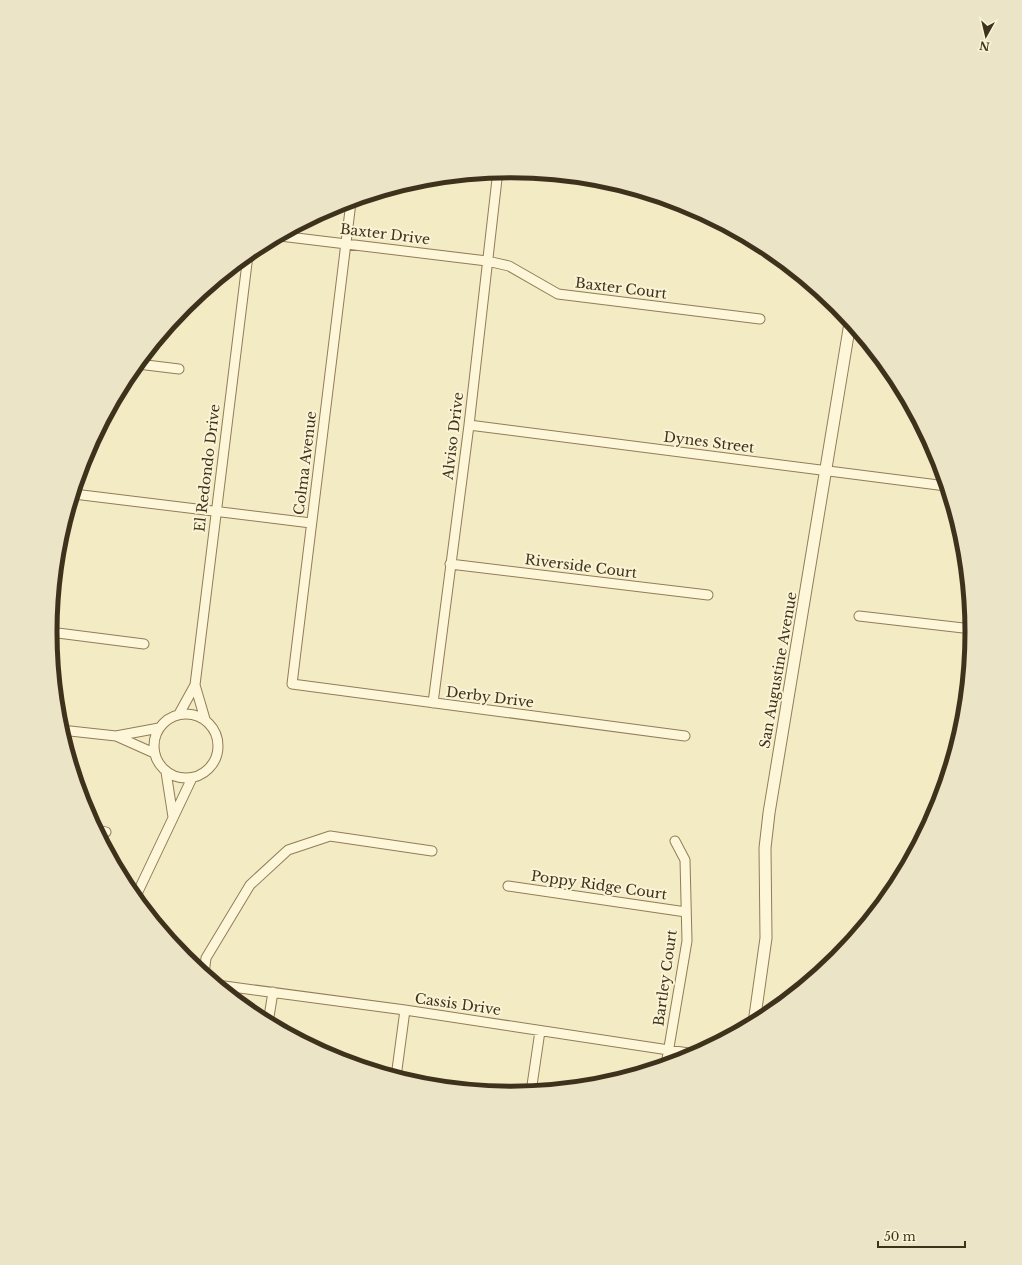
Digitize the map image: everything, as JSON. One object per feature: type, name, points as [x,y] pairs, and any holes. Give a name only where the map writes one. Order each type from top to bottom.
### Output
[{"type":"street","name":"Alviso Drive","points":[[433,703],[469,425],[497,178]]},
{"type":"street","name":"Colma Avenue","points":[[292,684],[350,208]]},
{"type":"street","name":"Baxter Drive","points":[[288,237],[487,260]]},
{"type":"street","name":"Baxter Court","points":[[487,260],[509,266],[558,294],[760,319]]},
{"type":"street","name":"El Redondo Drive","points":[[179,714],[195,685],[247,264]]},
{"type":"street","name":"San Augustine Avenue","points":[[755,1015],[766,938],[765,848],[769,813],[849,330]]},
{"type":"street","points":[[145,365],[179,369]]},
{"type":"street","name":"Dynes Street","points":[[469,425],[826,472],[940,485]]},
{"type":"street","points":[[79,495],[311,523]]},
{"type":"street","name":"Riverside Court","points":[[450,564],[708,595]]},
{"type":"street","points":[[859,616],[965,628]]},
{"type":"street","points":[[57,633],[144,644]]},
{"type":"street","name":"Derby Drive","points":[[292,684],[685,736]]},
{"type":"street","name":"El Redondo Drive","points":[[195,685],[205,719]]},
{"type":"street","points":[[179,714],[197,715],[205,719],[212,727],[217,737],[219,748],[211,767],[203,774],[192,778],[183,779],[166,772],[158,763],[154,753],[155,736],[159,728],[171,717],[179,714]]},
{"type":"street","points":[[68,731],[116,736],[159,728]]},
{"type":"street","points":[[116,736],[154,753]]},
{"type":"street","points":[[166,772],[173,817]]},
{"type":"street","points":[[139,892],[167,835],[173,817],[192,778]]},
{"type":"street","points":[[205,967],[206,958],[250,885],[288,850],[330,836],[432,851]]},
{"type":"street","name":"Bartley Court","points":[[667,1058],[686,941],[685,860],[675,841]]},
{"type":"street","name":"Poppy Ridge Court","points":[[508,886],[686,912]]},
{"type":"street","name":"Cassis Drive","points":[[227,986],[404,1010],[684,1052]]},
{"type":"street","points":[[269,1016],[273,992]]},
{"type":"street","points":[[397,1072],[404,1010]]},
{"type":"street","points":[[532,1086],[540,1031]]}]
